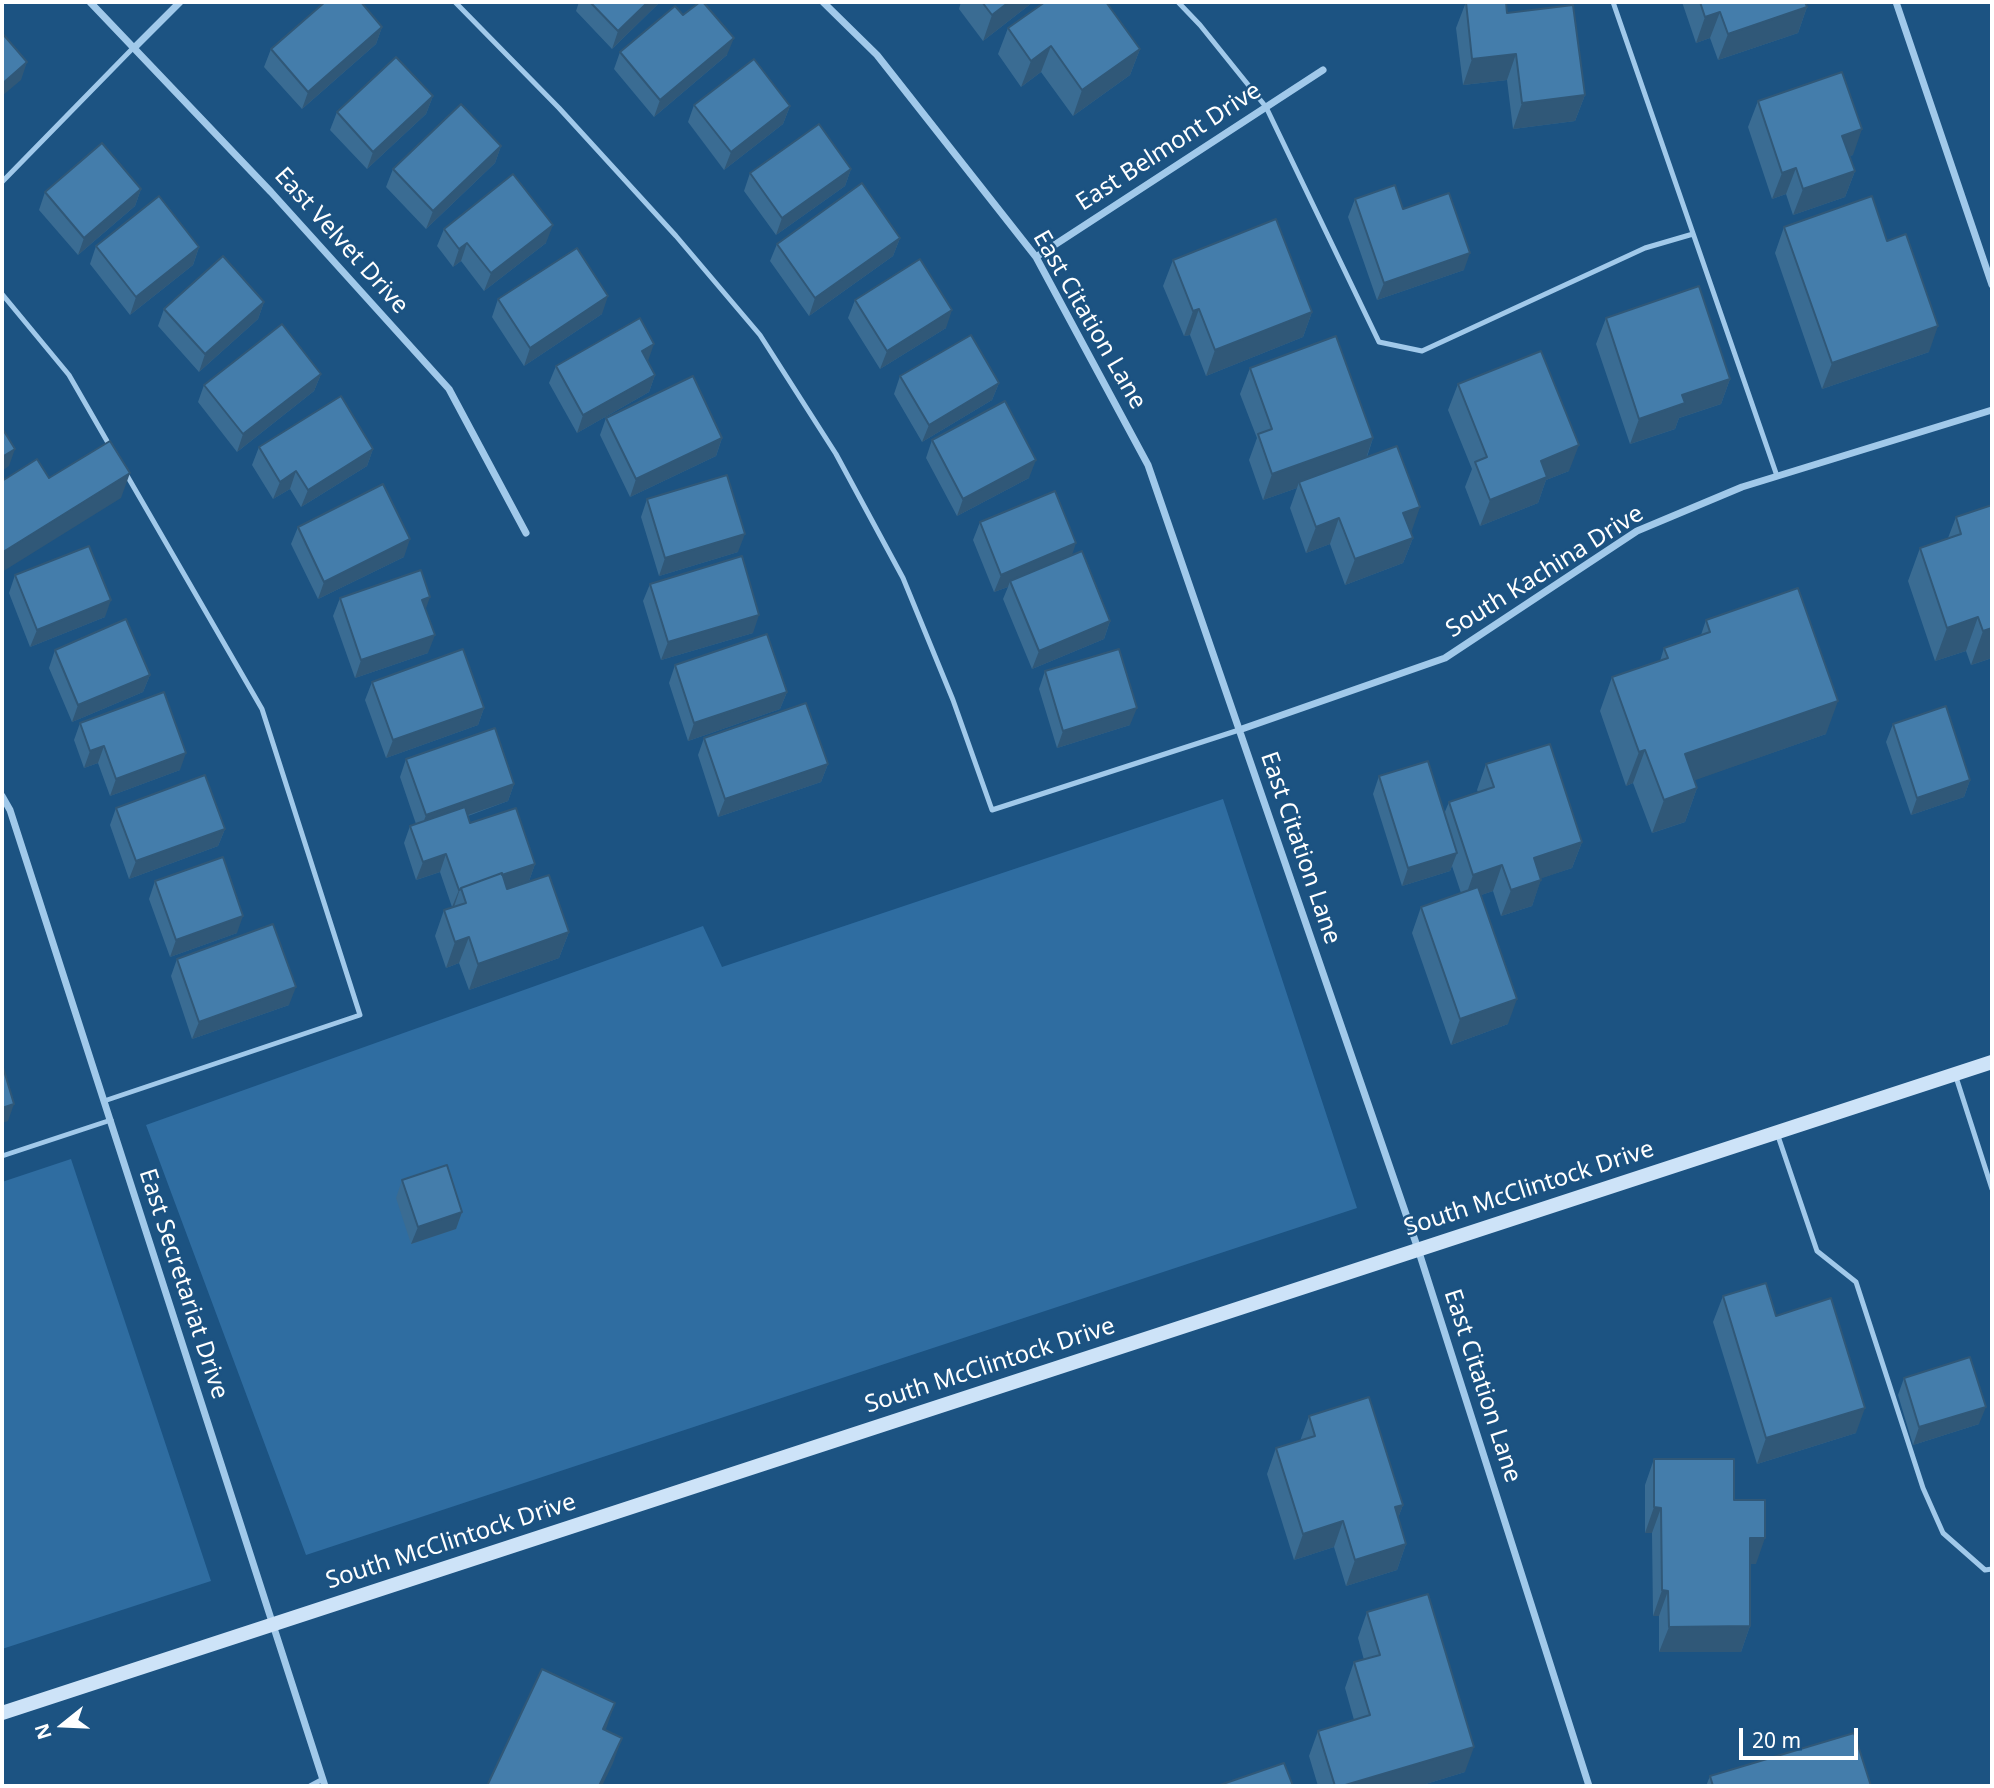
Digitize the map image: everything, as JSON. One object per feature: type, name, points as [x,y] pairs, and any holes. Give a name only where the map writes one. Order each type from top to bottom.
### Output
[{"type":"main road","name":"South McClintock Drive","points":[[2,1713],[1992,1062]]},
{"type":"street","name":"East Velvet Drive","points":[[90,2],[271,192],[449,389],[526,533]]},
{"type":"street","points":[[135,47],[180,2]]},
{"type":"street","name":"East Citation Lane","points":[[823,2],[877,55],[1036,257],[1149,465],[1418,1250],[1589,1786]]},
{"type":"street","points":[[1896,2],[1992,285]]},
{"type":"street","name":"East Belmont Drive","points":[[1036,257],[1323,70]]},
{"type":"street","name":"South Kachina Drive","points":[[1239,730],[1445,658],[1637,531],[1742,487],[1992,410]]},
{"type":"street","name":"East Secretariat Drive","points":[[2,796],[10,810],[324,1783]]},
{"type":"lane","points":[[455,2],[596,147],[760,335],[836,454],[903,578],[953,700],[992,810],[1239,730]]},
{"type":"lane","points":[[1178,2],[1266,107],[1379,342],[1422,351],[1645,248],[1693,234]]},
{"type":"lane","points":[[1613,2],[1777,476]]},
{"type":"lane","points":[[2,182],[135,47]]},
{"type":"lane","points":[[2,294],[69,375],[117,458]]},
{"type":"lane","points":[[104,1101],[360,1015],[262,709],[124,470]]},
{"type":"lane","points":[[1955,1074],[1992,1189]]},
{"type":"lane","points":[[2,1157],[111,1121]]},
{"type":"lane","points":[[1776,1132],[1816,1251],[1856,1282],[1923,1488],[1943,1533],[1985,1570],[1992,1569]]},
{"type":"lane","points":[[310,1786],[324,1783]]},
{"type":"shaded area","points":[[1223,799],[1357,1208],[306,1555],[146,1125],[703,926],[722,967]]},
{"type":"shaded area","points":[[71,1159],[211,1581],[2,1649],[2,1182]]},
{"type":"building","points":[[325,2],[361,2],[382,27],[308,92],[271,49]]},
{"type":"building","points":[[590,2],[648,2],[618,31]]},
{"type":"building","points":[[703,2],[734,38],[660,100],[620,52],[675,6],[683,15]]},
{"type":"building","points":[[982,2],[1009,2],[992,15]]},
{"type":"building","points":[[1045,2],[1106,2],[1140,49],[1082,90],[1051,46],[1031,61],[1008,28]]},
{"type":"building","points":[[1466,2],[1506,2],[1507,13],[1573,5],[1585,95],[1522,103],[1516,54],[1472,59]]},
{"type":"building","points":[[1700,2],[1805,2],[1807,7],[1728,34],[1720,12],[1705,17]]},
{"type":"building","points":[[2,33],[27,62],[2,84]]},
{"type":"building","points":[[396,57],[433,96],[373,152],[337,112]]},
{"type":"building","points":[[754,59],[790,106],[731,152],[694,105]]},
{"type":"building","points":[[1842,72],[1862,129],[1842,136],[1855,171],[1803,189],[1796,168],[1782,173],[1758,101]]},
{"type":"building","points":[[461,104],[501,146],[433,211],[393,169]]},
{"type":"building","points":[[819,124],[851,169],[782,218],[750,173]]},
{"type":"building","points":[[102,143],[141,189],[84,238],[45,192]]},
{"type":"building","points":[[513,174],[553,225],[491,273],[467,243],[459,249],[444,229]]},
{"type":"building","points":[[862,183],[900,238],[815,298],[777,244]]},
{"type":"building","points":[[1395,185],[1403,209],[1449,193],[1470,253],[1384,283],[1355,199]]},
{"type":"building","points":[[159,196],[199,247],[136,297],[96,246]]},
{"type":"building","points":[[1872,196],[1887,241],[1906,234],[1938,326],[1832,363],[1784,227]]},
{"type":"building","points":[[1276,219],[1312,312],[1215,350],[1199,309],[1193,311],[1173,260]]},
{"type":"building","points":[[577,248],[608,296],[530,348],[498,299]]},
{"type":"building","points":[[223,256],[264,302],[205,354],[164,309]]},
{"type":"building","points":[[920,259],[952,310],[887,351],[855,300]]},
{"type":"building","points":[[1699,286],[1730,379],[1682,395],[1685,403],[1639,419],[1606,318]]},
{"type":"building","points":[[640,318],[654,344],[642,351],[655,375],[583,415],[556,366]]},
{"type":"building","points":[[282,324],[321,374],[243,434],[204,385]]},
{"type":"building","points":[[971,335],[999,383],[929,425],[900,376]]},
{"type":"building","points":[[1336,336],[1373,438],[1272,474],[1258,434],[1272,429],[1250,368]]},
{"type":"building","points":[[1541,351],[1579,445],[1541,461],[1547,477],[1490,500],[1475,462],[1487,457],[1458,384]]},
{"type":"building","points":[[693,376],[722,438],[636,479],[606,418]]},
{"type":"building","points":[[341,396],[373,449],[308,490],[296,471],[280,482],[259,447]]},
{"type":"building","points":[[1005,401],[1036,460],[963,499],[932,440]]},
{"type":"building","points":[[2,428],[15,449],[2,457]]},
{"type":"building","points":[[110,441],[130,473],[3,552],[2,481],[37,459],[49,478]]},
{"type":"building","points":[[1397,446],[1420,507],[1403,513],[1413,538],[1355,559],[1339,518],[1316,527],[1299,482]]},
{"type":"building","points":[[727,475],[745,534],[665,558],[647,499]]},
{"type":"building","points":[[383,484],[410,539],[324,582],[298,527]]},
{"type":"building","points":[[1055,491],[1076,543],[1001,575],[980,522]]},
{"type":"building","points":[[1992,505],[1992,628],[1983,631],[1978,617],[1947,628],[1920,548],[1961,534],[1956,517]]},
{"type":"building","points":[[89,546],[111,600],[37,630],[15,575]]},
{"type":"building","points":[[1082,551],[1110,621],[1039,651],[1010,581]]},
{"type":"building","points":[[742,556],[759,615],[668,642],[650,584]]},
{"type":"building","points":[[421,570],[430,597],[422,600],[435,635],[361,660],[340,598]]},
{"type":"building","points":[[1798,588],[1838,701],[1685,754],[1697,788],[1664,800],[1645,750],[1639,752],[1612,677],[1668,658],[1664,648],[1710,632],[1706,620]]},
{"type":"building","points":[[126,619],[150,675],[78,705],[55,650]]},
{"type":"building","points":[[767,634],[787,692],[694,723],[675,665]]},
{"type":"building","points":[[463,649],[484,708],[393,740],[372,682]]},
{"type":"building","points":[[1119,649],[1137,708],[1063,731],[1045,671]]},
{"type":"building","points":[[164,692],[186,753],[116,779],[104,746],[90,751],[80,723]]},
{"type":"building","points":[[806,703],[828,764],[725,799],[704,738]]},
{"type":"building","points":[[1946,706],[1970,780],[1917,798],[1893,724]]},
{"type":"building","points":[[495,728],[514,784],[426,815],[406,759]]},
{"type":"building","points":[[1550,744],[1582,842],[1534,858],[1541,880],[1511,890],[1502,865],[1473,875],[1449,802],[1494,787],[1486,764]]},
{"type":"building","points":[[1428,761],[1457,853],[1408,868],[1379,776]]},
{"type":"building","points":[[205,775],[225,829],[136,861],[116,808]]},
{"type":"building","points":[[465,807],[470,823],[516,808],[535,864],[502,873],[459,890],[446,854],[423,862],[410,826]]},
{"type":"building","points":[[223,857],[243,916],[176,940],[155,881]]},
{"type":"building","points":[[502,873],[507,889],[549,875],[569,932],[478,964],[469,937],[455,942],[444,910],[466,903],[461,888]]},
{"type":"building","points":[[1478,887],[1517,999],[1460,1019],[1421,907]]},
{"type":"building","points":[[273,924],[296,987],[199,1022],[177,959]]},
{"type":"building","points":[[2,1064],[14,1104],[2,1108]]},
{"type":"building","points":[[447,1165],[462,1212],[418,1227],[402,1180]]},
{"type":"building","points":[[1766,1283],[1776,1316],[1831,1298],[1865,1408],[1766,1438],[1723,1296]]},
{"type":"building","points":[[1970,1357],[1986,1407],[1919,1427],[1904,1378]]},
{"type":"building","points":[[1369,1397],[1403,1505],[1395,1507],[1406,1544],[1355,1560],[1343,1521],[1303,1534],[1276,1448],[1315,1436],[1309,1416]]},
{"type":"building","points":[[1654,1459],[1734,1459],[1734,1500],[1765,1500],[1765,1538],[1750,1538],[1750,1626],[1669,1627],[1668,1591],[1662,1590],[1661,1508],[1654,1507]]},
{"type":"building","points":[[1428,1594],[1474,1747],[1335,1786],[1318,1731],[1370,1715],[1354,1662],[1380,1655],[1367,1612]]},
{"type":"building","points":[[542,1669],[615,1703],[603,1729],[622,1738],[599,1786],[487,1786]]},
{"type":"building","points":[[1854,1733],[1871,1786],[1713,1786],[1710,1776]]},
{"type":"building","points":[[1284,1763],[1293,1786],[1217,1786]]}]
